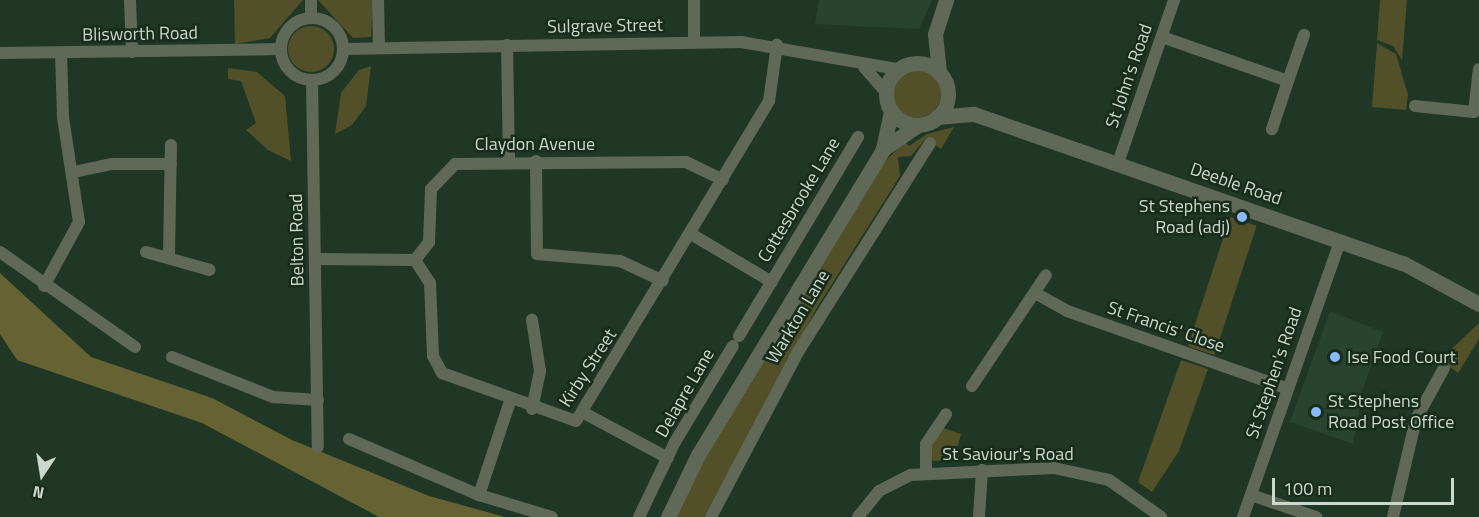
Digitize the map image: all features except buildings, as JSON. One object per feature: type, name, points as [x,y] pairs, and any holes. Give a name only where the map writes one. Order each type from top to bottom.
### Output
[{"type":"street","points":[[130,0],[132,52]]},
{"type":"street","points":[[311,0],[311,17]]},
{"type":"street","points":[[378,0],[379,48]]},
{"type":"street","points":[[694,0],[694,42]]},
{"type":"street","points":[[864,68],[886,92],[891,111],[918,125],[937,117],[946,103],[947,89],[939,72],[935,34],[946,0]]},
{"type":"street","name":"St John's Road","points":[[1118,164],[1174,0]]},
{"type":"street","points":[[311,17],[336,28],[343,49],[332,73],[312,80],[292,73],[280,49],[291,26],[311,17]]},
{"type":"street","points":[[886,92],[905,66],[935,34]]},
{"type":"street","points":[[1272,129],[1304,35]]},
{"type":"street","points":[[1162,37],[1288,81]]},
{"type":"street","name":"Sulgrave Street","points":[[343,49],[694,42],[777,45],[864,68],[905,66]]},
{"type":"street","points":[[507,45],[508,161]]},
{"type":"street","name":"Kirby Street","points":[[415,260],[430,283],[439,369],[452,380],[573,422],[584,413],[772,94],[777,45]]},
{"type":"street","name":"Blisworth Road","points":[[0,53],[280,49]]},
{"type":"street","points":[[44,286],[78,229],[74,172],[63,117],[61,53]]},
{"type":"street","points":[[905,66],[939,72]]},
{"type":"street","points":[[1415,106],[1474,112],[1479,69]]},
{"type":"street","name":"Belton Road","points":[[312,80],[318,447]]},
{"type":"street","name":"Deeble Road","points":[[947,89],[974,114],[1403,263],[1479,304]]},
{"type":"street","name":"Warkton Lane","points":[[668,517],[704,445],[883,149],[891,111]]},
{"type":"street","name":"Deeble Road","points":[[937,117],[974,114]]},
{"type":"street","name":"Warkton Lane","points":[[883,149],[918,125]]},
{"type":"street","name":"Cottesbrooke Lane","points":[[736,341],[858,137]]},
{"type":"street","name":"Warkton Lane","points":[[711,517],[798,352],[930,143]]},
{"type":"street","points":[[170,255],[171,145]]},
{"type":"street","points":[[536,161],[537,254],[620,261],[663,281]]},
{"type":"street","name":"Claydon Avenue","points":[[415,260],[429,242],[430,195],[442,172],[466,162],[686,162],[723,180]]},
{"type":"street","points":[[74,172],[112,164],[171,164]]},
{"type":"street","name":"Cottesbrooke Lane","points":[[691,234],[772,282]]},
{"type":"street","name":"St Stephen's Road","points":[[1243,517],[1340,241]]},
{"type":"street","points":[[0,252],[44,286],[135,347]]},
{"type":"street","points":[[146,252],[170,255],[210,270]]},
{"type":"street","points":[[316,259],[415,260]]},
{"type":"street","points":[[972,386],[1046,275]]},
{"type":"street","name":"St Francis' Close","points":[[1035,293],[1067,311],[1288,389]]},
{"type":"street","points":[[532,320],[540,371],[532,409]]},
{"type":"street","name":"Delapre Lane","points":[[639,517],[668,458],[736,341]]},
{"type":"street","points":[[172,357],[273,397],[318,400]]},
{"type":"street","points":[[1393,517],[1416,419],[1444,368]]},
{"type":"street","points":[[479,495],[510,401]]},
{"type":"street","name":"Delapre Lane","points":[[584,413],[668,458]]},
{"type":"street","points":[[926,473],[926,444],[946,414]]},
{"type":"street","points":[[349,439],[479,495],[552,517]]},
{"type":"street","points":[[979,517],[982,470]]},
{"type":"street","name":"St Saviour's Road","points":[[858,517],[889,485],[926,473],[982,470],[1088,473],[1134,494],[1161,517]]},
{"type":"street","points":[[1251,495],[1316,517]]},
{"type":"shaded area","points":[[234,0],[303,0],[270,38],[235,44]]},
{"type":"shaded area","points":[[318,0],[373,0],[371,37],[353,38]]},
{"type":"shaded area","points":[[819,0],[932,0],[919,29],[815,24]]},
{"type":"shaded area","points":[[1380,0],[1407,0],[1402,60],[1393,46],[1377,40]]},
{"type":"shaded area","points":[[311,26],[327,33],[334,49],[327,65],[311,72],[295,65],[288,49],[295,33]]},
{"type":"shaded area","points":[[1377,43],[1396,54],[1408,95],[1406,110],[1372,107]]},
{"type":"shaded area","points":[[371,66],[366,106],[352,125],[335,134],[341,93],[359,70]]},
{"type":"shaded area","points":[[228,68],[257,72],[285,96],[291,161],[268,150],[246,130],[256,123],[241,81],[228,79]]},
{"type":"shaded area","points":[[917,70],[934,77],[941,94],[934,111],[917,118],[900,111],[893,94],[900,77]]},
{"type":"shaded area","points":[[954,127],[941,149],[926,138],[911,156],[898,157],[900,176],[818,306],[704,517],[674,517],[717,433],[877,169],[905,142],[909,146],[927,134]]},
{"type":"shaded area","points":[[1230,217],[1257,226],[1215,355],[1188,346]]},
{"type":"shaded area","points":[[0,273],[91,357],[212,398],[292,440],[429,496],[505,517],[379,517],[202,423],[17,360],[0,334]]},
{"type":"shaded area","points":[[1330,311],[1383,332],[1363,388],[1353,444],[1290,422]]},
{"type":"shaded area","points":[[1479,323],[1479,339],[1458,373],[1440,360]]},
{"type":"shaded area","points":[[1181,360],[1208,369],[1179,451],[1152,492],[1138,482]]},
{"type":"shaded area","points":[[943,428],[961,434],[954,460],[933,461],[929,447]]},
{"type":"place","name":"St Stephens Road (adj)","points":[[1242,217]]},
{"type":"place","name":"Ise Food Court","points":[[1335,357]]},
{"type":"place","name":"St Stephens Road Post Office","points":[[1316,412]]}]
